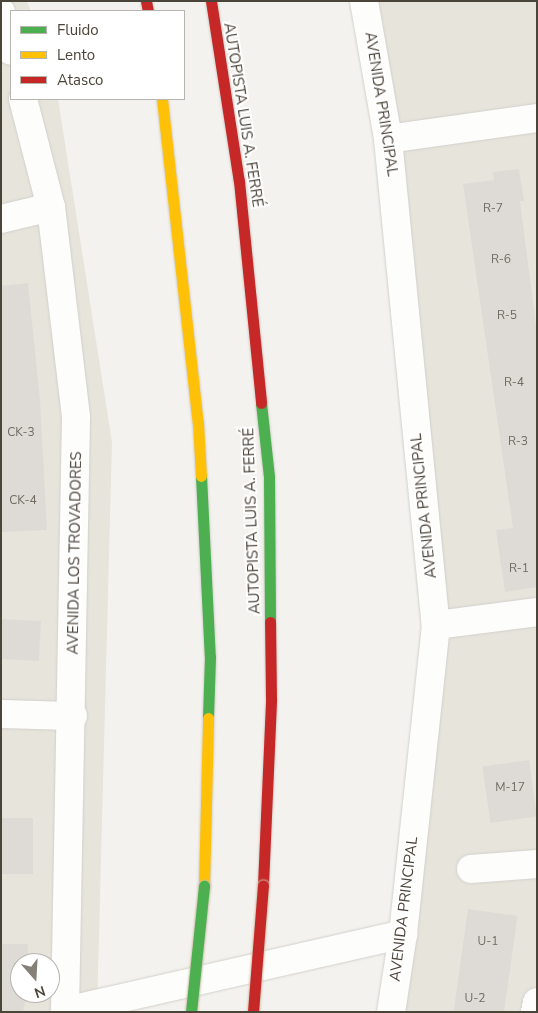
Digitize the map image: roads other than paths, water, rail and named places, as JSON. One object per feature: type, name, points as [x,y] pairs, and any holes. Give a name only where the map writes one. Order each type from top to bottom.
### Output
[{"type":"highway","name":"AUTOPISTA LUIS A. FERRÉ","points":[[211,1],[241,201],[269,476],[271,699],[263,885],[253,1012]]},
{"type":"highway","points":[[162,100],[198,424],[210,657],[204,886],[192,1012]]},
{"type":"street","name":"AVENIDA PRINCIPAL","points":[[364,1],[388,139],[436,625],[403,934],[391,1012]]},
{"type":"street","points":[[1,12],[10,47]]},
{"type":"street","name":"AVENIDA LOS TROVADORES","points":[[23,100],[51,207],[76,418],[73,716],[65,1012]]},
{"type":"street","points":[[388,139],[537,118]]},
{"type":"street","points":[[1,219],[51,207]]},
{"type":"street","points":[[436,625],[537,612]]},
{"type":"street","points":[[1,714],[73,716]]},
{"type":"street","points":[[471,869],[537,864]]},
{"type":"street","points":[[65,1012],[403,934]]},
{"type":"street","points":[[535,1012],[537,1002]]}]
